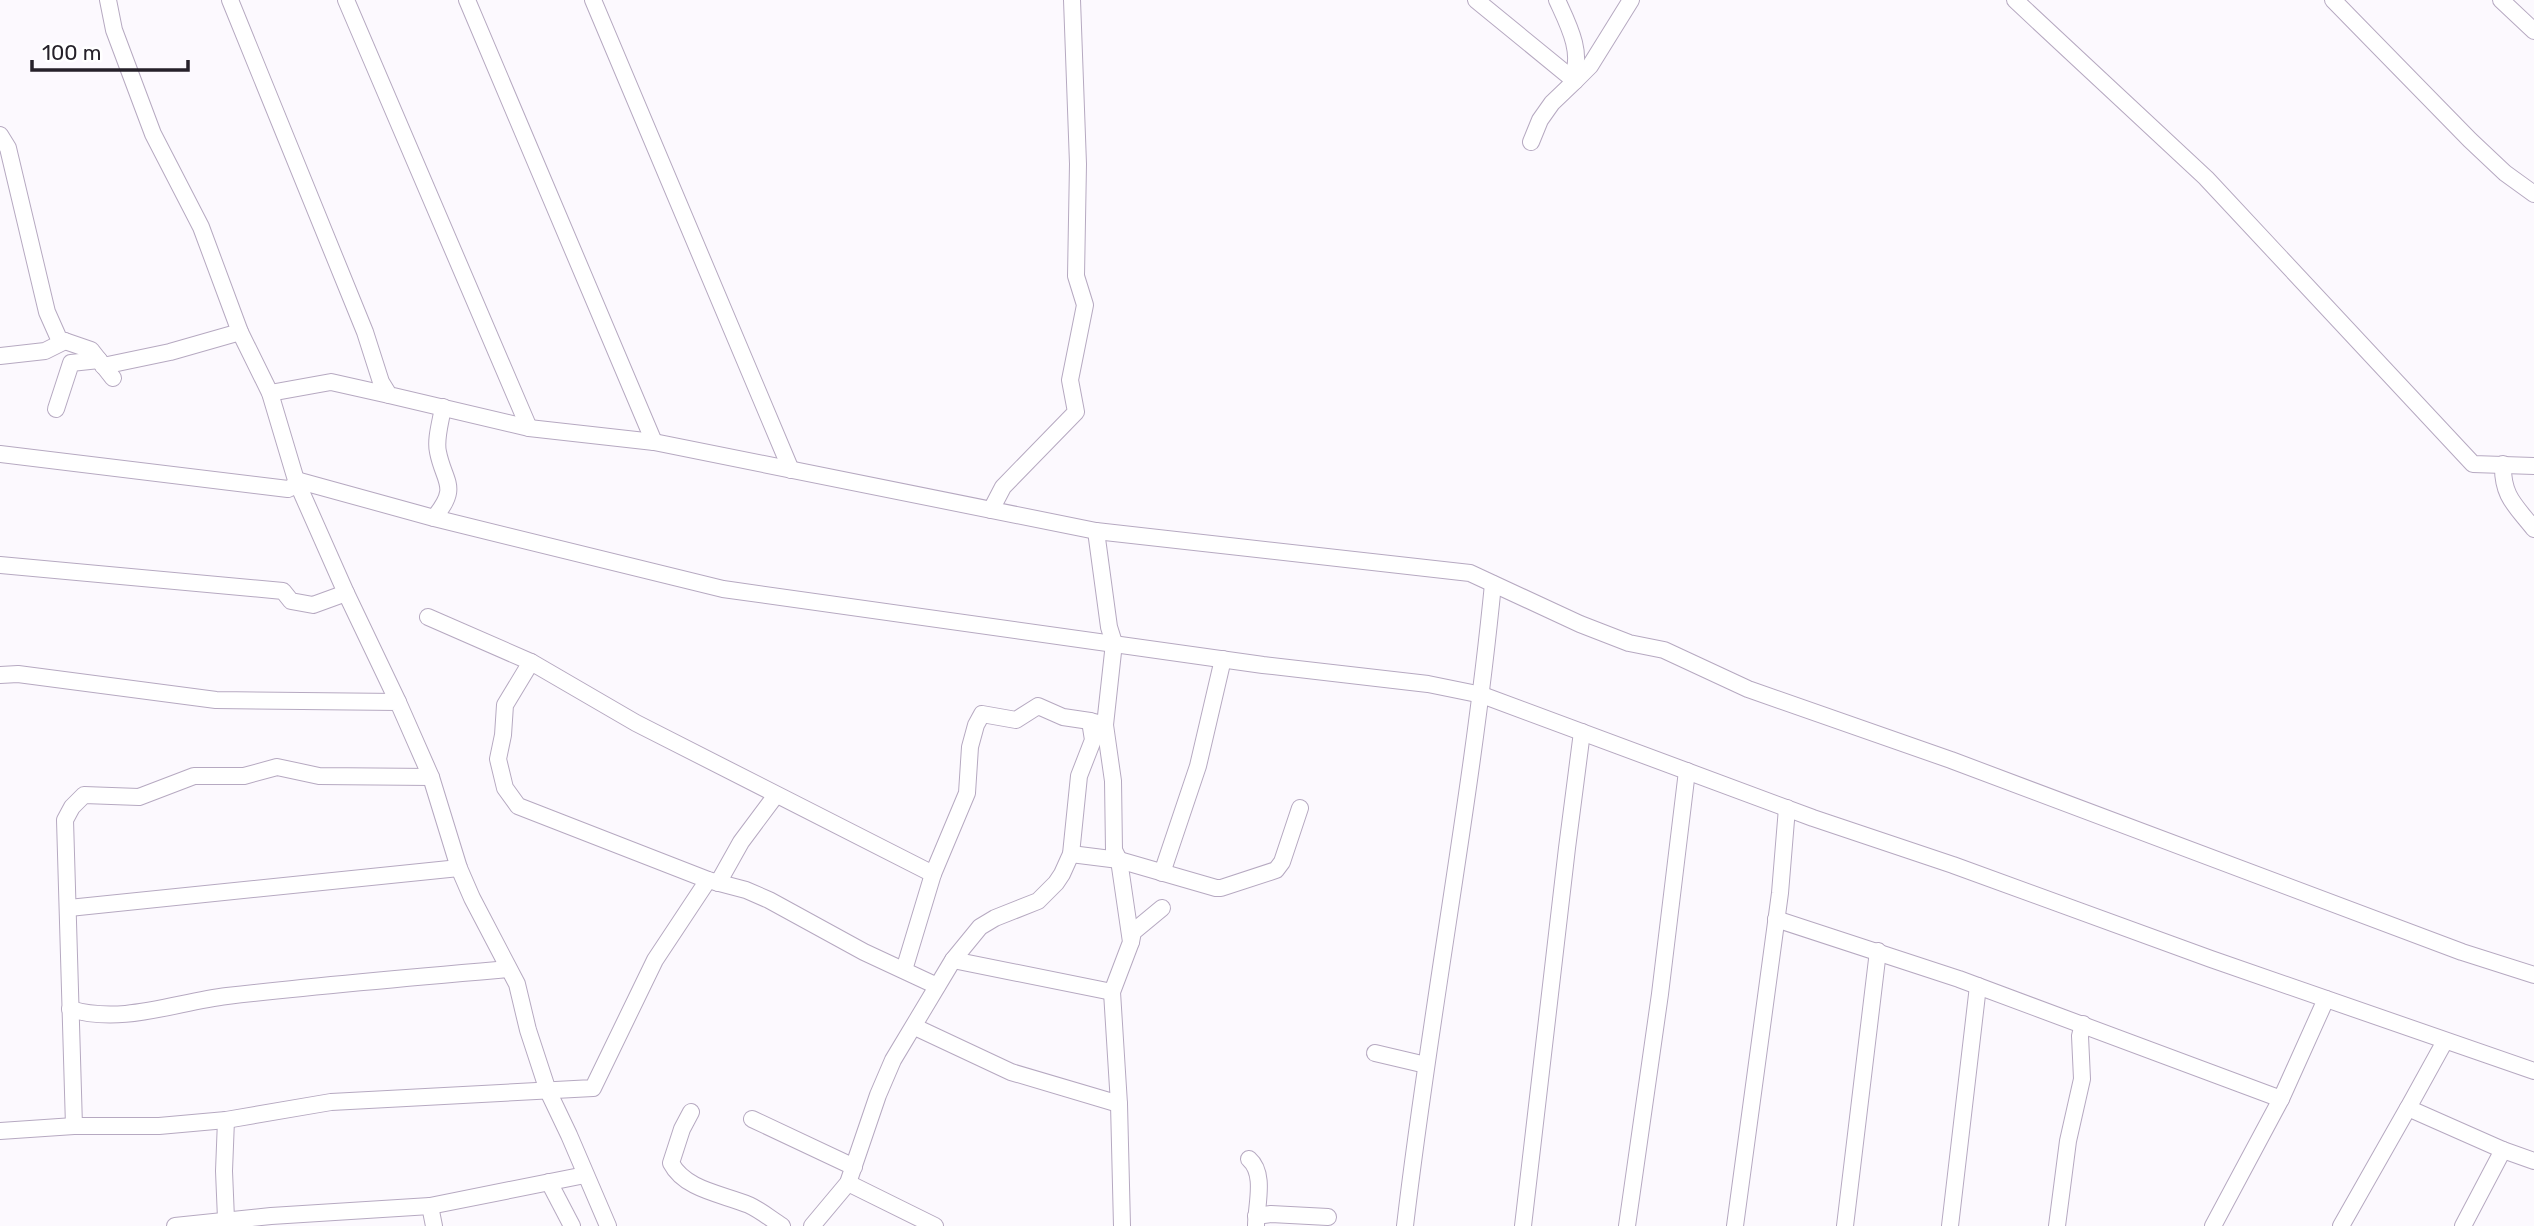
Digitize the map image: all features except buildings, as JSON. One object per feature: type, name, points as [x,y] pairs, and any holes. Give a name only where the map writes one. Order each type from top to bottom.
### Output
[{"type":"street","points":[[108,0],[114,30],[153,134],[201,228],[240,332],[270,393],[297,482],[431,777],[471,898],[517,984],[528,1030],[548,1091],[608,1226]]},
{"type":"street","points":[[230,0],[365,332],[381,382],[389,395]]},
{"type":"street","points":[[346,0],[530,429]]},
{"type":"street","points":[[467,0],[654,442]]},
{"type":"street","points":[[593,0],[791,470]]},
{"type":"street","points":[[991,510],[1003,487],[1076,412],[1070,380],[1085,305],[1076,275],[1078,164],[1072,0]]},
{"type":"street","points":[[1476,0],[1573,80]]},
{"type":"street","points":[[1557,0],[1574,47],[1576,64],[1573,80]]},
{"type":"street","points":[[1531,142],[1540,120],[1573,80],[1590,66],[1631,0]]},
{"type":"street","points":[[2015,0],[2206,178],[2473,464],[2534,466]]},
{"type":"street","points":[[2333,0],[2461,131],[2505,173],[2534,194]]},
{"type":"street","points":[[2501,0],[2534,31]]},
{"type":"street","points":[[0,135],[8,148],[47,312],[59,344],[71,363],[105,368],[240,332]]},
{"type":"street","points":[[0,356],[45,351],[59,344],[91,350],[105,368]]},
{"type":"street","points":[[56,409],[71,363]]},
{"type":"street","points":[[270,393],[331,382],[530,429],[654,442],[1096,531],[1471,573],[1580,624],[1629,643],[1664,650],[1748,689],[1951,760],[2462,951],[2534,975]]},
{"type":"street","points":[[434,518],[443,506],[450,485],[437,450],[443,407]]},
{"type":"street","points":[[0,454],[288,489],[297,482]]},
{"type":"street","points":[[2503,464],[2502,484],[2534,529]]},
{"type":"street","points":[[297,482],[723,589],[1223,659],[1428,684],[1482,695],[1787,808],[2534,1071]]},
{"type":"street","points":[[813,1226],[848,1183],[878,1095],[894,1060],[953,960],[987,922],[1038,901],[1045,895],[1056,883],[1071,854],[1079,776],[1098,723],[1114,643],[1109,628],[1096,531]]},
{"type":"street","points":[[0,565],[283,591],[291,601],[313,605],[346,593]]},
{"type":"street","points":[[1405,1226],[1426,1065],[1482,695],[1493,584]]},
{"type":"street","points":[[428,617],[531,662],[636,723],[933,874]]},
{"type":"street","points":[[1162,873],[1198,766],[1223,659]]},
{"type":"street","points":[[531,662],[505,705],[498,759],[505,788],[513,801],[524,809],[713,882],[746,890],[769,900],[864,952],[937,986]]},
{"type":"street","points":[[0,675],[18,674],[216,700],[398,702]]},
{"type":"street","points":[[904,970],[933,874],[967,793],[970,747],[982,714],[1016,720],[1038,706],[1063,717],[1098,723]]},
{"type":"street","points":[[1098,723],[1113,781],[1114,850],[1119,860],[1130,942]]},
{"type":"street","points":[[1523,1226],[1582,732]]},
{"type":"street","points":[[74,1126],[65,820],[72,807],[84,795],[139,797],[194,776],[244,776],[277,767],[319,776],[431,777]]},
{"type":"street","points":[[1627,1226],[1688,771]]},
{"type":"street","points":[[0,1131],[74,1126],[159,1126],[226,1120],[331,1102],[593,1088],[600,1079],[655,960],[775,795]]},
{"type":"street","points":[[1071,854],[1119,860],[1216,888],[1270,873],[1282,862],[1300,808]]},
{"type":"street","points":[[1735,1226],[1776,919],[1787,808]]},
{"type":"street","points":[[69,908],[459,867]]},
{"type":"street","points":[[1122,1226],[1119,1104],[1112,992],[1133,932],[1162,908]]},
{"type":"street","points":[[1776,919],[1978,986],[2281,1099]]},
{"type":"street","points":[[1848,1226],[1878,951]]},
{"type":"street","points":[[953,960],[1112,992]]},
{"type":"street","points":[[71,1009],[86,1014],[147,1013],[205,999],[508,969]]},
{"type":"street","points":[[1950,1226],[1978,986]]},
{"type":"street","points":[[2213,1226],[2281,1099],[2326,999]]},
{"type":"street","points":[[2057,1226],[2068,1141],[2082,1079],[2080,1036],[2083,1024]]},
{"type":"street","points":[[915,1027],[1011,1072],[1119,1104]]},
{"type":"street","points":[[2341,1226],[2445,1041]]},
{"type":"street","points":[[1375,1053],[1426,1065]]},
{"type":"street","points":[[2408,1108],[2534,1161]]},
{"type":"street","points":[[691,1112],[682,1129],[671,1163],[676,1172],[718,1195],[750,1206],[782,1226]]},
{"type":"street","points":[[752,1119],[854,1167]]},
{"type":"street","points":[[226,1120],[226,1219]]},
{"type":"street","points":[[2463,1226],[2503,1150]]},
{"type":"street","points":[[1249,1159],[1256,1166],[1258,1176],[1256,1221],[1271,1214],[1328,1217]]},
{"type":"street","points":[[175,1226],[226,1219],[430,1206],[585,1175]]},
{"type":"street","points":[[549,1182],[572,1226]]},
{"type":"street","points":[[848,1183],[935,1226]]},
{"type":"street","points":[[430,1206],[434,1226]]}]
